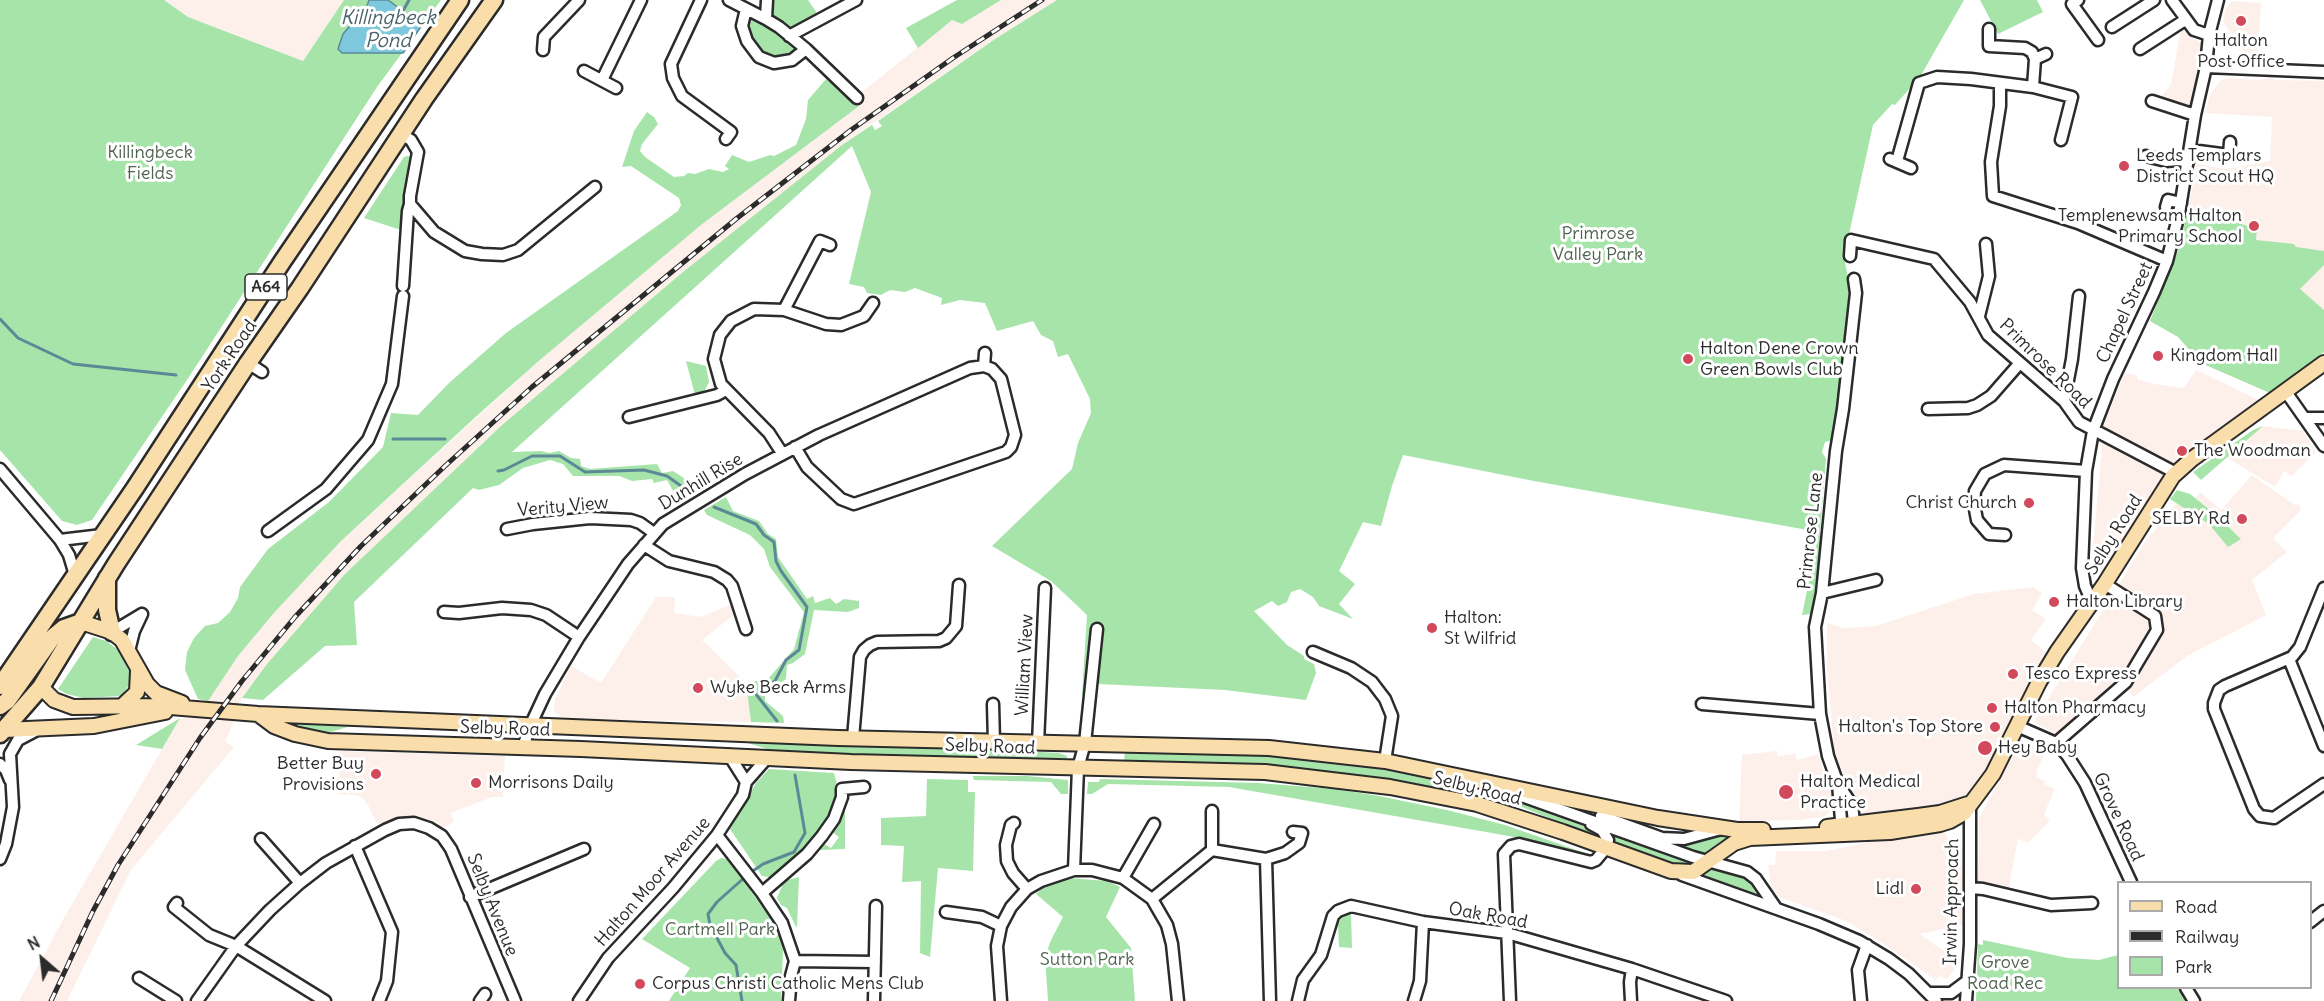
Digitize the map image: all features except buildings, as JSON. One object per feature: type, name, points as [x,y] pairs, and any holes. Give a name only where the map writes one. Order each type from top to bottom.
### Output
[{"type":"highway","points":[[438,30],[452,0]]},
{"type":"highway","name":"York Road","points":[[0,686],[460,0]]},
{"type":"highway","name":"York Road","points":[[2,732],[41,687],[107,578],[255,367],[300,288],[401,134],[494,0]]},
{"type":"highway","points":[[107,578],[107,610],[112,632]]},
{"type":"highway","points":[[0,706],[7,701],[31,664],[52,638],[64,628],[81,622]]},
{"type":"highway","points":[[30,643],[31,664],[41,687]]},
{"type":"main road","name":"Selby Road","points":[[41,687],[54,700],[73,707],[158,706],[258,714],[853,738],[1269,748],[1385,761],[1750,838],[1849,830],[1890,832],[1940,824],[1959,816],[1981,792],[1993,774],[2039,682],[2176,473],[2324,363]]},
{"type":"main road","points":[[81,622],[112,632]]},
{"type":"main road","name":"Selby Road","points":[[112,632],[122,640],[147,684],[156,693],[191,709]]},
{"type":"main road","points":[[94,726],[123,706],[137,692],[138,669]]},
{"type":"main road","name":"Selby Road","points":[[2,732],[94,726],[191,709]]},
{"type":"main road","name":"Selby Road","points":[[258,714],[274,726],[295,734],[328,741],[1078,768],[1265,772],[1390,787],[1477,804],[1671,871],[1693,872],[1711,861],[1732,834]]},
{"type":"street","points":[[543,50],[544,37],[579,0]]},
{"type":"street","points":[[602,80],[641,0]]},
{"type":"street","points":[[701,0],[671,64],[673,78],[682,96],[731,132],[726,139]]},
{"type":"street","points":[[729,0],[766,19],[789,36],[858,98]]},
{"type":"street","points":[[766,19],[767,0]]},
{"type":"street","points":[[789,36],[856,0]]},
{"type":"street","points":[[2078,0],[2072,4],[2098,40]]},
{"type":"street","points":[[2112,27],[2154,0]]},
{"type":"street","points":[[2172,0],[2194,30],[2209,35]]},
{"type":"street","name":"Chapel Street","points":[[2092,602],[2085,586],[2082,568],[2086,471],[2093,431],[2113,379],[2167,261],[2181,203],[2195,115],[2206,67],[2209,35],[2218,0]]},
{"type":"street","points":[[746,9],[742,26],[747,41],[759,57],[774,63],[792,60],[806,49]]},
{"type":"street","points":[[2140,49],[2185,20]]},
{"type":"street","points":[[1989,29],[1989,46],[2025,48],[2032,52],[2035,59],[2033,87]]},
{"type":"street","points":[[2035,59],[2046,54]]},
{"type":"street","points":[[2206,67],[2324,72]]},
{"type":"street","points":[[584,71],[616,88]]},
{"type":"street","points":[[1911,168],[1893,160],[1919,83],[1937,77],[2033,87],[2072,97],[2061,140]]},
{"type":"street","points":[[2000,83],[2000,106],[1991,162],[1993,196],[2078,223],[2167,261]]},
{"type":"street","points":[[2152,100],[2195,115]]},
{"type":"street","points":[[268,531],[326,489],[368,440],[392,384],[403,291],[408,212],[418,152],[411,140],[401,134]]},
{"type":"street","points":[[2190,150],[2229,155],[2230,142]]},
{"type":"street","points":[[2144,153],[2166,161],[2188,162]]},
{"type":"street","points":[[410,204],[434,232],[465,251],[482,255],[503,255],[518,250],[532,240],[595,187]]},
{"type":"street","points":[[2166,207],[2168,200],[2181,203]]},
{"type":"street","name":"Primrose Road","points":[[1850,256],[1851,240],[1934,259],[1979,316],[1988,335],[2064,401],[2079,422],[2176,473]]},
{"type":"street","points":[[784,310],[820,241],[830,245]]},
{"type":"street","name":"Primrose Road","points":[[1979,316],[1989,276],[1986,244]]},
{"type":"street","name":"Primrose Lane","points":[[1849,830],[1838,784],[1828,756],[1820,714],[1815,627],[1822,593],[1836,451],[1843,409],[1856,292],[1854,279]]},
{"type":"street","points":[[2064,401],[2079,296]]},
{"type":"street","points":[[782,453],[768,433],[726,390],[717,376],[714,360],[717,342],[725,327],[738,316],[754,309],[784,310],[826,324],[841,325],[864,316],[873,303]]},
{"type":"street","points":[[795,447],[807,467],[841,499],[854,504],[1006,452],[1011,447],[1015,435],[1001,379],[992,369],[984,366],[985,353]]},
{"type":"street","points":[[1928,409],[1968,408],[1977,405],[1991,396],[2019,364]]},
{"type":"street","name":"Dunhill Rise","points":[[523,747],[545,694],[579,637],[611,588],[663,524],[782,453],[970,368],[984,366]]},
{"type":"street","points":[[629,417],[717,395],[726,390]]},
{"type":"street","points":[[2286,392],[2307,418],[2324,446]]},
{"type":"street","points":[[2307,418],[2324,418]]},
{"type":"street","points":[[2005,535],[1989,534],[1977,520],[1974,504],[1975,491],[1985,474],[2004,465],[2086,471]]},
{"type":"street","points":[[0,469],[60,540],[69,555],[75,575]]},
{"type":"street","name":"Verity View","points":[[507,529],[590,518],[631,520],[640,523],[654,533]]},
{"type":"street","points":[[60,540],[102,535]]},
{"type":"street","points":[[644,545],[669,561],[721,575],[732,586],[746,629]]},
{"type":"street","points":[[1822,593],[1876,580]]},
{"type":"street","points":[[2055,743],[2126,682],[2157,630],[2156,616],[2105,584]]},
{"type":"street","points":[[853,738],[860,657],[864,650],[878,642],[939,641],[946,638],[956,626],[960,585]]},
{"type":"street","name":"William View","points":[[1038,743],[1045,588]]},
{"type":"street","points":[[2324,588],[2300,647],[2289,659],[2225,686],[2219,690],[2214,703],[2214,709],[2254,809],[2265,818],[2279,816],[2324,784]]},
{"type":"street","points":[[444,612],[459,613],[502,608],[531,610],[546,615],[579,637]]},
{"type":"street","points":[[112,632],[142,614],[134,631],[129,651]]},
{"type":"street","points":[[1074,870],[1078,768],[1084,743],[1097,628]]},
{"type":"street","points":[[1313,652],[1365,677],[1372,682],[1385,699],[1392,716],[1385,761]]},
{"type":"street","points":[[2289,659],[2324,746]]},
{"type":"street","points":[[993,704],[994,742]]},
{"type":"street","points":[[1702,704],[1820,714]]},
{"type":"street","name":"Grove Road","points":[[2017,726],[2055,743],[2067,755],[2085,783],[2131,881]]},
{"type":"street","points":[[0,859],[6,844],[13,807],[14,785],[10,754],[13,746],[24,736],[38,730]]},
{"type":"street","points":[[729,755],[746,782]]},
{"type":"street","name":"Halton Moor Avenue","points":[[579,1001],[608,958],[673,888],[717,836],[742,795],[746,782],[768,757]]},
{"type":"street","points":[[0,764],[14,785]]},
{"type":"street","name":"Selby Road","points":[[1485,783],[1693,857],[1711,861]]},
{"type":"street","points":[[762,893],[807,854],[822,836],[834,819],[842,797],[842,789],[864,787]]},
{"type":"street","points":[[1514,793],[1566,805],[1668,838],[1684,839],[1732,834]]},
{"type":"street","name":"Irwin Approach","points":[[1966,1001],[1971,888],[1970,803]]},
{"type":"street","points":[[1212,811],[1212,850]]},
{"type":"street","points":[[1510,1001],[1504,854],[1507,849],[1519,844],[1591,862],[1596,861],[1606,848],[1608,840],[1602,830],[1567,812]]},
{"type":"street","name":"Selby Avenue","points":[[356,846],[399,824],[414,824],[429,828],[442,836],[451,849],[515,1001]]},
{"type":"street","points":[[1014,824],[1011,825],[1006,845],[1007,861],[1013,873],[1027,889]]},
{"type":"street","points":[[1123,878],[1154,824]]},
{"type":"street","points":[[1152,899],[1212,850],[1266,860],[1285,853],[1299,843],[1302,833],[1293,832]]},
{"type":"street","points":[[717,836],[754,882],[782,923],[795,961],[790,976],[789,1001]]},
{"type":"street","points":[[1668,838],[1693,857]]},
{"type":"street","points":[[261,839],[300,883]]},
{"type":"street","points":[[196,1001],[236,946],[270,910],[326,863],[356,846],[393,932],[387,981],[379,1001]]},
{"type":"street","points":[[470,897],[584,849]]},
{"type":"street","points":[[1266,860],[1270,1001]]},
{"type":"street","points":[[1711,861],[1752,875],[1776,908]]},
{"type":"street","points":[[1001,1001],[997,946],[1001,926],[1011,907],[1027,889],[1056,874],[1074,870],[1092,870],[1123,878],[1152,899],[1167,925],[1172,944],[1178,1001]]},
{"type":"street","points":[[1671,871],[1827,927],[1867,945],[1902,969],[1933,997],[1951,993],[1967,981]]},
{"type":"street","points":[[1971,888],[2051,905],[2092,903]]},
{"type":"street","points":[[177,903],[174,907],[209,935],[236,946],[325,1001]]},
{"type":"street","points":[[874,1001],[876,906]]},
{"type":"street","name":"Oak Road","points":[[1298,1001],[1304,980],[1321,955],[1327,941],[1329,922],[1338,910],[1351,906],[1423,922],[1507,933],[1632,969],[1724,1001]]},
{"type":"street","points":[[946,912],[968,909],[1001,926]]},
{"type":"street","points":[[2312,920],[2324,911]]},
{"type":"street","points":[[1413,1001],[1420,981],[1423,922]]},
{"type":"street","points":[[1861,1001],[1858,970],[1867,945]]},
{"type":"street","points":[[795,961],[875,962]]},
{"type":"street","points":[[1631,1001],[1632,969]]},
{"type":"street","points":[[139,978],[177,1001]]},
{"type":"shaded area","points":[[164,0],[344,0],[303,61],[188,17]]},
{"type":"shaded area","points":[[1001,0],[1057,0],[995,39],[842,145],[683,272],[502,425],[345,574],[267,664],[227,719],[234,721],[225,742],[234,747],[131,870],[67,1001],[19,1001],[64,918],[180,718],[196,717],[238,656],[273,614],[341,541],[541,359],[701,225],[864,102],[861,93],[952,20],[962,24]]},
{"type":"shaded area","points":[[2231,1],[2261,3],[2257,62],[2250,60],[2223,22],[2225,11]]},
{"type":"shaded area","points":[[2181,28],[2201,44],[2200,66],[2191,110],[2160,98],[2171,85]]},
{"type":"shaded area","name":"Templenewsam Halton Primary School","points":[[2272,77],[2275,80],[2324,81],[2324,352],[2270,393],[2201,363],[2178,337],[2150,321],[2180,246],[2197,164],[2226,169],[2270,161],[2272,117],[2205,113],[2210,95],[2220,81],[2228,78],[2260,80]]},
{"type":"shaded area","points":[[2196,370],[2261,401],[2211,442],[2171,464],[2103,573],[2091,569],[2104,425],[2125,372],[2137,376],[2137,379],[2154,384],[2184,388]]},
{"type":"shaded area","points":[[2263,426],[2303,431],[2316,452],[2292,476],[2284,471],[2275,487],[2226,457]]},
{"type":"shaded area","points":[[2252,475],[2295,505],[2299,504],[2301,510],[2273,538],[2287,552],[2252,580],[2266,615],[2187,656],[2133,697],[2126,688],[2067,740],[2034,722],[2145,542],[2177,503],[2218,532],[2215,514],[2195,499],[2200,492],[2221,510]]},
{"type":"shaded area","points":[[2034,587],[2042,594],[2032,610],[2046,619],[2031,640],[2046,652],[1977,788],[1954,802],[1880,816],[1864,814],[1849,789],[1834,751],[1827,666],[1827,623],[1843,628],[1876,626],[1974,594]]},
{"type":"shaded area","points":[[656,597],[675,597],[674,613],[701,617],[732,604],[735,614],[702,640],[746,683],[751,722],[565,719],[554,712],[555,699],[571,666],[601,683]]},
{"type":"shaded area","points":[[2024,742],[2047,749],[2036,772],[2038,774],[2036,777],[2055,789],[2044,814],[2050,821],[2029,842],[2018,838],[2009,887],[1978,881],[1979,818],[2020,744]]},
{"type":"shaded area","points":[[340,751],[505,756],[503,797],[492,797],[451,813],[454,822],[442,828],[437,822],[417,816],[402,816],[377,824],[363,798],[356,795],[338,794]]},
{"type":"shaded area","name":"Halton Medical Practice","points":[[1777,751],[1778,756],[1795,754],[1797,760],[1818,754],[1833,799],[1832,809],[1825,816],[1802,820],[1739,821],[1742,755]]},
{"type":"shaded area","points":[[1944,830],[1950,843],[1963,848],[1963,925],[1920,934],[1956,960],[1951,966],[1955,969],[1947,979],[1939,976],[1936,980],[1846,921],[1779,897],[1771,887],[1768,865],[1775,865],[1776,851],[1826,851]]},
{"type":"green space","name":"Killingbeck Fields","points":[[0,0],[164,0],[188,17],[303,61],[344,0],[441,0],[377,87],[189,377],[92,520],[77,525],[62,521],[0,450]]},
{"type":"green space","points":[[767,0],[808,0],[821,19],[790,36],[806,49],[774,63],[747,41],[746,9],[766,18]]},
{"type":"green space","points":[[957,0],[1001,0],[962,24],[952,20],[918,48],[906,28]]},
{"type":"green space","name":"Primrose Valley Park","points":[[1057,0],[1964,0],[1920,77],[1873,125],[1844,257],[1850,288],[1834,440],[1825,442],[1822,452],[1826,459],[1820,532],[1820,565],[1812,614],[1802,615],[1819,532],[1403,455],[1381,526],[1363,522],[1339,571],[1355,584],[1339,604],[1353,619],[1319,606],[1313,597],[1300,589],[1291,592],[1287,602],[1278,606],[1272,601],[1254,611],[1287,645],[1314,664],[1316,673],[1306,700],[1225,690],[1098,684],[1096,695],[1082,695],[1087,615],[1051,581],[992,546],[1072,469],[1078,443],[1091,413],[1090,399],[1068,354],[1058,357],[1053,341],[1041,335],[1033,321],[997,331],[985,303],[960,300],[941,305],[942,298],[915,288],[905,292],[890,290],[881,295],[867,293],[864,287],[849,284],[871,192],[852,146],[512,452],[559,451],[571,458],[580,459],[581,466],[590,469],[657,464],[662,473],[673,471],[699,488],[679,501],[667,480],[654,483],[652,479],[632,481],[619,476],[573,476],[563,464],[550,460],[523,468],[499,485],[479,490],[473,488],[354,602],[357,645],[325,646],[263,700],[242,698],[267,664],[345,574],[502,425],[683,272],[842,145],[872,125],[875,130],[882,126],[878,121],[995,39]]},
{"type":"green space","points":[[1980,0],[2037,0],[2043,12],[1998,34]]},
{"type":"green space","points":[[826,79],[859,106],[701,225],[480,413],[341,541],[273,614],[238,656],[208,701],[198,699],[185,670],[187,652],[194,638],[205,626],[218,623],[230,612],[238,598],[240,587],[268,549],[329,502],[383,447],[391,413],[418,415],[449,383],[506,333],[678,211],[681,205],[679,198],[631,166],[622,167],[634,131],[647,112],[658,124],[642,144],[640,151],[645,157],[674,177],[709,169],[723,172],[729,169],[725,166],[732,155],[749,162],[770,155],[774,156],[796,145],[806,119],[808,100]]},
{"type":"green space","points":[[404,157],[411,157],[412,162],[405,189],[401,230],[364,218]]},
{"type":"green space","name":"Templenewsam Halton Primary School","points":[[2188,207],[2257,229],[2256,240],[2294,244],[2296,247],[2324,251],[2324,265],[2300,289],[2324,310],[2324,352],[2270,393],[2201,363],[2178,337],[2150,321],[2180,246]]},
{"type":"green space","points":[[686,361],[706,366],[709,382],[704,392],[695,395]]},
{"type":"green space","points":[[2263,426],[2201,480],[2193,472],[2253,430]]},
{"type":"green space","points":[[2177,490],[2190,494],[2241,539],[2228,547],[2209,524],[2170,499]]},
{"type":"green space","points":[[726,497],[733,511],[759,521],[768,534],[776,539],[778,557],[807,599],[813,596],[815,603],[830,598],[836,604],[844,599],[859,601],[859,608],[848,612],[814,610],[805,654],[787,665],[786,679],[765,695],[765,701],[783,716],[784,723],[751,722],[746,683],[768,679],[794,649],[804,612],[770,567],[764,549],[750,535],[707,515],[704,510]]},
{"type":"green space","points":[[93,637],[106,641],[117,649],[129,671],[130,684],[121,696],[83,698],[58,689]]},
{"type":"green space","points":[[180,718],[162,749],[136,745]]},
{"type":"green space","points":[[291,722],[365,723],[327,733],[317,733],[292,726]]},
{"type":"green space","points":[[730,740],[951,747],[1059,753],[1067,758],[979,756],[924,758],[783,754],[748,743],[730,742]]},
{"type":"green space","points":[[1125,750],[1249,752],[1401,769],[1469,786],[1469,788],[1455,793],[1398,781],[1296,767],[1124,762]]},
{"type":"green space","points":[[769,769],[834,773],[838,788],[837,798],[825,824],[808,847],[783,867],[774,878],[762,876],[730,829],[756,783]]},
{"type":"green space","points":[[973,776],[1027,776],[1068,780],[1068,794],[1061,794],[1051,782],[974,780]]},
{"type":"green space","points":[[927,779],[968,780],[968,792],[975,792],[973,871],[938,868],[930,957],[920,953],[921,881],[902,882],[904,846],[881,845],[881,818],[926,816]]},
{"type":"green space","points":[[1100,779],[1258,783],[1335,789],[1447,810],[1505,825],[1588,854],[1587,856],[1509,836],[1229,787],[1108,784],[1092,794],[1087,794],[1088,782],[1099,782]]},
{"type":"green space","points":[[1492,791],[1525,801],[1597,832],[1599,835],[1592,836],[1522,807],[1495,799],[1489,794]]},
{"type":"green space","points":[[845,805],[845,849],[820,850],[824,844],[831,848],[839,837],[831,831]]},
{"type":"green space","points":[[1729,832],[1730,839],[1707,858],[1693,852],[1680,842]]},
{"type":"green space","points":[[1610,833],[1696,863],[1685,866],[1672,864],[1615,843]]},
{"type":"green space","name":"Cartmell Park","points":[[721,858],[727,859],[732,864],[769,917],[778,934],[783,950],[781,1001],[669,1001],[690,968],[642,939]]},
{"type":"green space","points":[[1713,867],[1747,879],[1757,894],[1705,876]]},
{"type":"green space","points":[[799,877],[796,927],[787,908],[781,905],[777,898],[784,881]]},
{"type":"green space","name":"Sutton Park","points":[[1069,878],[1107,881],[1120,887],[1106,917],[1131,948],[1135,1001],[1048,1001],[1045,957],[1063,917],[1036,894],[1045,886]]},
{"type":"green space","points":[[1351,913],[1352,948],[1339,947],[1338,924],[1343,916]]},
{"type":"green space","name":"Grove Road Rec","points":[[1983,940],[2068,958],[2099,960],[2117,955],[2117,989],[2178,989],[2186,1001],[1976,1001],[1978,944],[1983,945]]},
{"type":"water","name":"Killingbeck Pond","points":[[369,0],[388,0],[422,25],[403,53],[342,53],[338,49],[343,34],[367,6]]},
{"type":"waterway","points":[[403,11],[409,0]]},
{"type":"waterway","points":[[0,319],[18,338],[73,364],[176,375]]},
{"type":"waterway","points":[[393,439],[445,439]]},
{"type":"waterway","points":[[498,471],[532,456],[560,456],[585,472],[644,470],[667,476],[691,493]]},
{"type":"waterway","points":[[714,507],[756,524],[764,535],[774,542],[776,561],[781,571],[807,607],[799,650],[786,660],[775,681],[755,693],[777,721]]},
{"type":"waterway","points":[[750,873],[763,864],[794,852],[805,833],[795,775]]},
{"type":"waterway","points":[[742,1001],[736,965],[725,953],[710,925],[708,914],[717,902],[745,877]]},
{"type":"railway","points":[[51,1001],[93,911],[118,865],[200,738],[242,681],[295,617],[361,546],[532,387],[736,219],[851,130],[953,58],[1042,0]]},
{"type":"place","name":"Halton Post Office","points":[[2241,21]]},
{"type":"place","name":"Leeds Templars District Scout HQ","points":[[2124,166]]},
{"type":"place","name":"Templenewsam Halton Primary School","points":[[2254,226]]},
{"type":"place","name":"Kingdom Hall","points":[[2158,356]]},
{"type":"place","name":"Halton Dene Crown Green Bowls Club","points":[[1688,359]]},
{"type":"place","name":"The Woodman","points":[[2182,451]]},
{"type":"place","name":"Christ Church","points":[[2029,503]]},
{"type":"place","name":"SELBY Rd","points":[[2242,519]]},
{"type":"place","name":"Halton Library","points":[[2054,602]]},
{"type":"place","name":"Halton: St Wilfrid","points":[[1432,628]]},
{"type":"place","name":"Tesco Express","points":[[2013,674]]},
{"type":"place","name":"Wyke Beck Arms","points":[[698,688]]},
{"type":"place","name":"Halton Pharmacy","points":[[1992,708]]},
{"type":"place","name":"Halton's Top Store","points":[[1995,727]]},
{"type":"place","name":"Hey Baby","points":[[1985,748]]},
{"type":"place","name":"Better Buy Provisions","points":[[376,774]]},
{"type":"place","name":"Morrisons Daily","points":[[476,783]]},
{"type":"place","name":"Halton Medical Practice","points":[[1786,792]]},
{"type":"place","name":"Lidl","points":[[1916,889]]},
{"type":"place","name":"Corpus Christi Catholic Mens Club","points":[[640,984]]}]
